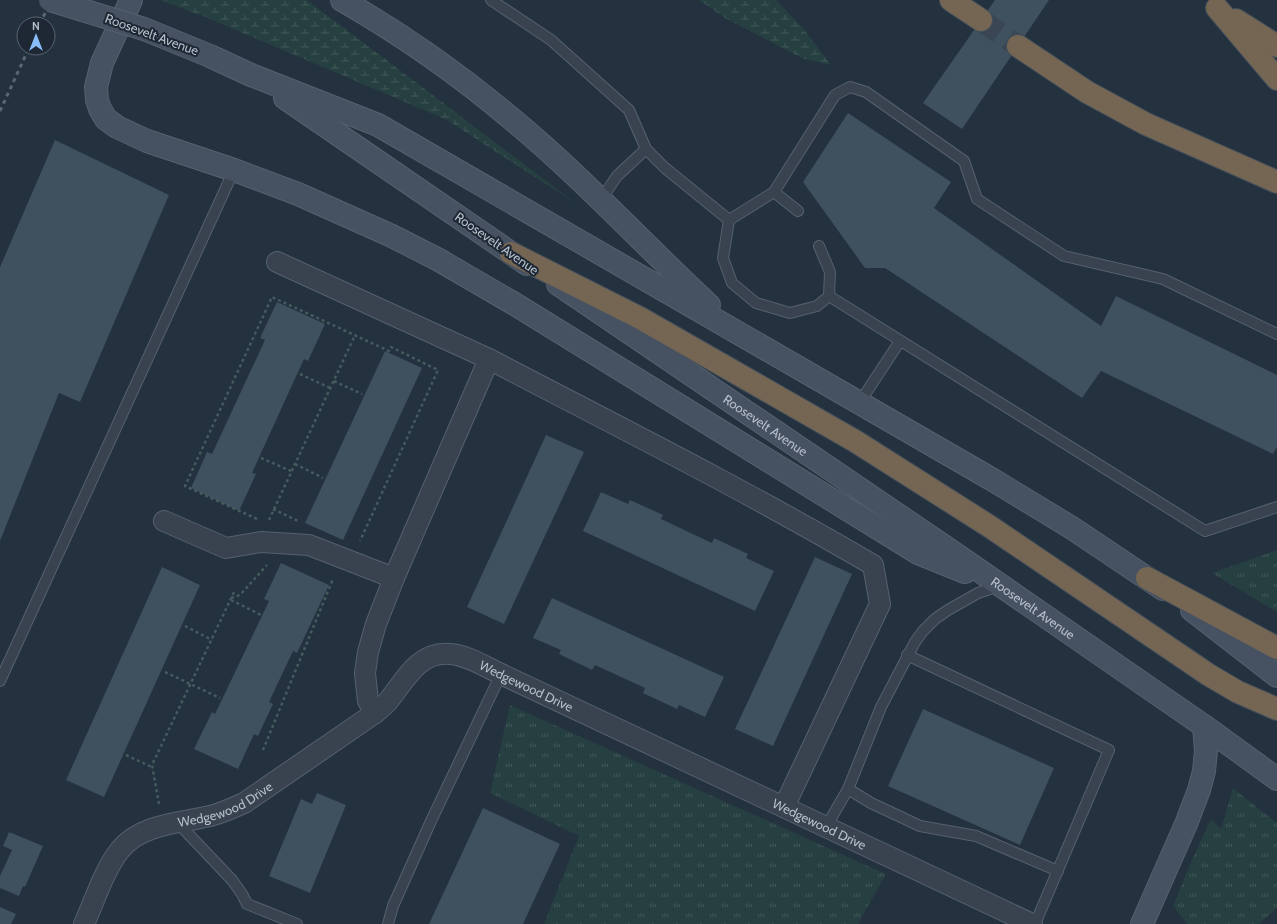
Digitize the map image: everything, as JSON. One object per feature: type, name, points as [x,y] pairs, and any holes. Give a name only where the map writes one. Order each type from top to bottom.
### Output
[{"type":"highway","points":[[951,0],[981,20]]},
{"type":"highway","points":[[1211,4],[1277,46]]},
{"type":"highway","points":[[1211,4],[1277,79]]},
{"type":"highway","points":[[1018,46],[1087,92],[1146,124],[1272,181]]},
{"type":"highway","points":[[511,253],[640,318],[855,441],[1002,535],[1152,638],[1226,685],[1238,692],[1277,709]]},
{"type":"highway","points":[[1147,578],[1277,648]]},
{"type":"main road","name":"Roosevelt Avenue","points":[[50,0],[144,29],[210,56],[251,75],[378,125],[860,402],[1072,528],[1147,578],[1218,629],[1277,676]]},
{"type":"main road","points":[[131,0],[102,63],[96,87],[97,100],[100,109],[106,119],[117,127],[147,141],[234,170],[298,194],[439,260],[513,303],[918,553],[999,586]]},
{"type":"main road","points":[[342,0],[442,64],[514,121],[739,333]]},
{"type":"main road","name":"Roosevelt Avenue","points":[[251,75],[948,549],[999,586],[1204,726],[1277,779]]},
{"type":"main road","points":[[1142,924],[1186,824],[1199,790],[1204,771],[1206,751],[1204,726]]},
{"type":"street","points":[[277,262],[489,359],[709,474],[873,565],[880,604],[784,807]]},
{"type":"street","points":[[375,713],[368,701],[365,673],[368,652],[376,624],[394,578],[489,359]]},
{"type":"street","points":[[164,521],[226,548],[265,533],[309,545],[394,578]]},
{"type":"street","name":"Wedgewood Drive","points":[[84,924],[112,861],[120,849],[132,838],[150,829],[210,816],[244,803],[375,713],[388,700],[416,665],[427,658],[439,654],[451,654],[467,658],[1034,924]]},
{"type":"lane","points":[[491,0],[551,40],[629,110],[646,149],[665,168],[729,220]]},
{"type":"lane","points":[[820,246],[830,272],[829,296],[817,306],[790,313],[756,304],[732,284],[723,258],[729,220],[774,192],[835,95],[850,87],[866,92],[964,161],[977,199],[1064,256],[1162,279],[1277,334]]},
{"type":"lane","points":[[600,201],[617,176],[646,149]]},
{"type":"lane","points":[[0,681],[234,170]]},
{"type":"lane","points":[[774,192],[798,211]]},
{"type":"lane","points":[[829,296],[1205,532],[1277,508]]},
{"type":"lane","points":[[860,402],[900,341]]},
{"type":"lane","points":[[826,827],[848,789],[881,707],[908,655],[923,631],[936,619],[964,600],[978,593],[999,586]]},
{"type":"lane","points":[[908,655],[1109,750],[1034,924]]},
{"type":"lane","points":[[388,924],[393,906],[431,820],[501,674]]},
{"type":"lane","points":[[848,789],[871,803],[920,826],[976,836],[1058,871]]},
{"type":"lane","points":[[170,824],[232,880],[247,904],[297,924]]},
{"type":"path","points":[[355,335],[273,510],[265,533],[185,486],[272,298],[355,335],[389,351],[391,347],[438,370],[357,547]]},
{"type":"path","points":[[300,374],[330,388]]},
{"type":"path","points":[[334,380],[362,394]]},
{"type":"path","points":[[261,458],[291,471]]},
{"type":"path","points":[[295,464],[323,478]]},
{"type":"path","points":[[273,510],[301,522]]},
{"type":"path","points":[[231,599],[240,595],[268,564]]},
{"type":"path","points":[[263,750],[333,579],[327,576]]},
{"type":"path","points":[[170,824],[152,767],[235,590]]},
{"type":"path","points":[[231,599],[261,614]]},
{"type":"path","points":[[185,626],[212,640]]},
{"type":"path","points":[[165,672],[220,698]]},
{"type":"path","points":[[126,755],[152,767]]},
{"type":"green space","points":[[160,0],[307,0],[578,205],[447,120],[205,17]]},
{"type":"green space","points":[[699,0],[776,0],[802,27],[831,65],[804,59],[725,18]]},
{"type":"green space","points":[[1277,550],[1277,612],[1212,573]]},
{"type":"green space","points":[[510,705],[886,874],[858,924],[544,924],[579,836],[490,793]]},
{"type":"green space","points":[[1233,788],[1277,823],[1277,908],[1259,924],[1187,924],[1173,906],[1211,819],[1221,829]]},
{"type":"building","points":[[995,0],[1049,0],[962,129],[923,103]]},
{"type":"building","points":[[848,113],[951,182],[934,208],[1101,326],[1116,296],[1277,375],[1277,447],[1273,454],[1101,371],[1082,398],[885,268],[865,268],[803,182]]},
{"type":"building","points":[[55,140],[169,195],[80,402],[59,393],[0,541],[0,267]]},
{"type":"building","points":[[277,302],[325,324],[308,361],[304,359],[252,473],[256,474],[239,511],[191,488],[207,452],[212,454],[265,340],[260,338]]},
{"type":"building","points":[[385,351],[422,368],[343,540],[305,523]]},
{"type":"building","points":[[546,435],[584,452],[504,624],[467,607]]},
{"type":"building","points":[[601,492],[628,504],[630,500],[663,515],[661,519],[712,543],[714,538],[748,554],[746,558],[774,571],[755,611],[583,531]]},
{"type":"building","points":[[815,557],[852,574],[773,746],[735,729]]},
{"type":"building","points":[[281,563],[329,585],[297,653],[293,651],[269,702],[273,704],[258,736],[254,734],[238,769],[194,749],[212,712],[215,714],[269,601],[264,599]]},
{"type":"building","points":[[162,567],[200,585],[104,797],[66,780]]},
{"type":"building","points":[[552,598],[724,677],[705,717],[679,705],[677,709],[643,693],[645,688],[595,665],[592,670],[559,654],[561,650],[533,638]]},
{"type":"building","points":[[923,709],[1054,768],[1020,845],[888,786]]},
{"type":"building","points":[[317,793],[346,805],[310,893],[269,876],[301,799],[312,804]]},
{"type":"building","points":[[483,808],[560,844],[523,924],[429,924]]},
{"type":"building","points":[[9,832],[43,846],[25,887],[23,886],[19,896],[0,888],[0,876],[12,850],[3,846]]},
{"type":"building","points":[[0,907],[16,914],[11,924],[0,924]]},
{"type":"tunnel","points":[[981,20],[1018,46]]},
{"type":"railway","points":[[44,16],[51,0]]},
{"type":"railway","points":[[0,111],[25,56]]}]
